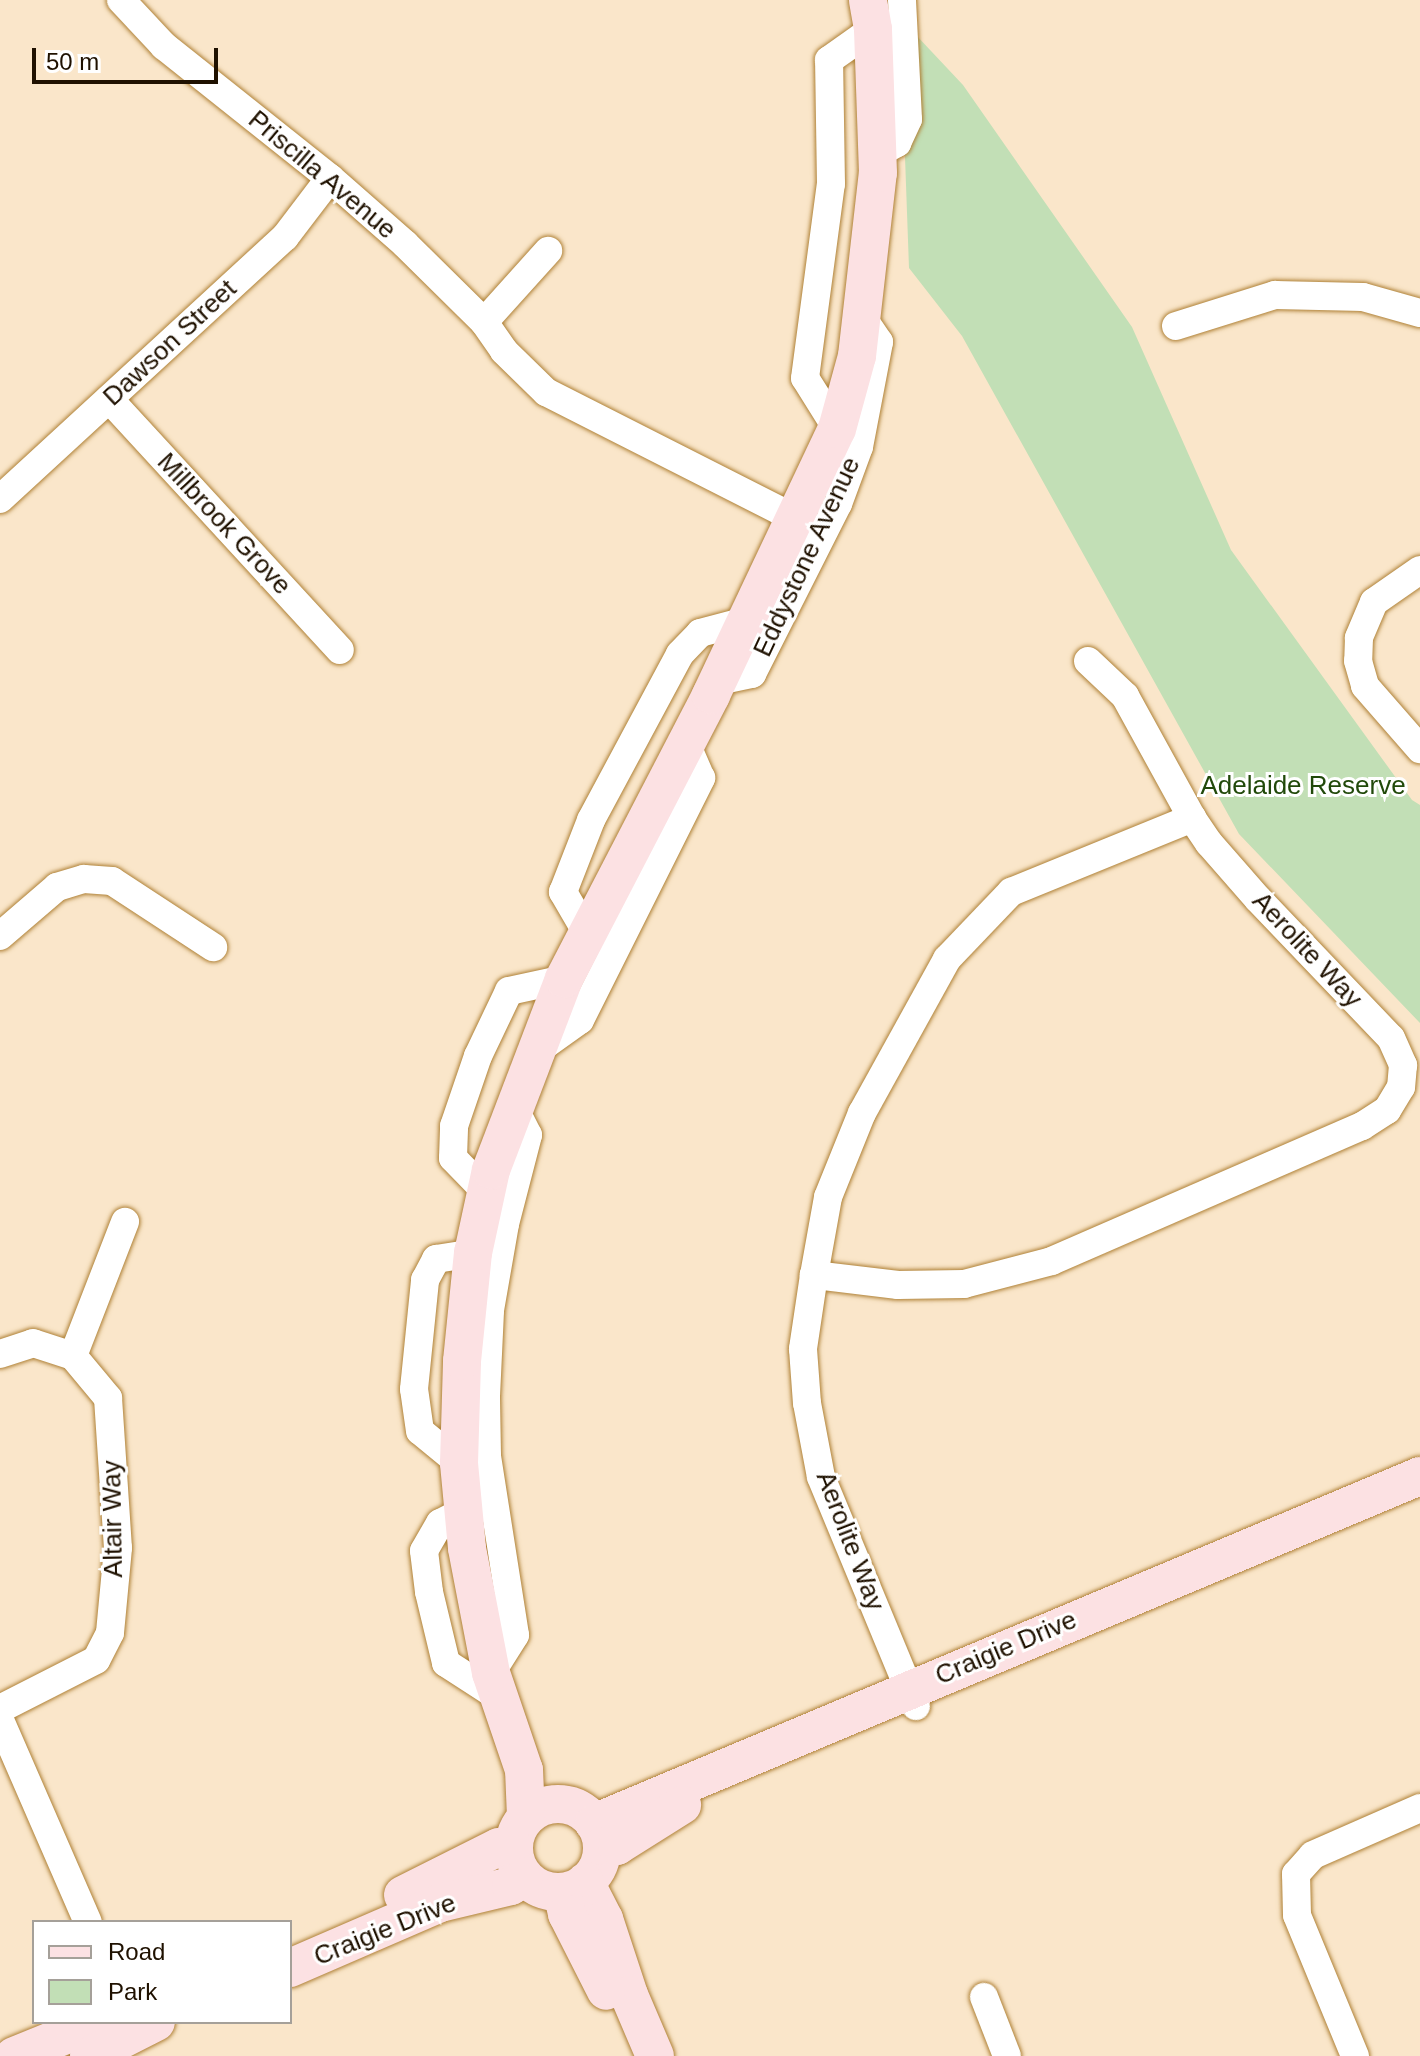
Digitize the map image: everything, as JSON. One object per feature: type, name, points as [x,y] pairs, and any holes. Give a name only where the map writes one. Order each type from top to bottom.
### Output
[{"type":"main road","name":"Eddystone Avenue","points":[[521,1847],[524,1770],[496,1685],[467,1548],[459,1463],[462,1361],[473,1253],[485,1191],[513,1105],[564,979],[718,681],[837,429],[857,356],[879,153],[870,14]]},
{"type":"main road","name":"Craigie Drive","points":[[590,1825],[913,1697],[1420,1476]]},
{"type":"main road","name":"Craigie Drive","points":[[913,1697],[1021,1668],[1420,1500]]},
{"type":"main road","points":[[524,1770],[590,1825],[600,1862],[573,1887],[567,1914],[599,1972],[631,2056]]},
{"type":"main road","points":[[590,1825],[549,1805],[521,1847],[537,1887],[573,1887],[604,1919],[629,1995],[655,2056]]},
{"type":"main road","name":"Craigie Drive","points":[[292,1942],[395,1899],[499,1847],[521,1847],[511,1886],[440,1903],[292,1967]]},
{"type":"main road","points":[[14,2056],[93,2024]]},
{"type":"main road","points":[[89,2056],[152,2024]]},
{"type":"street","name":"Priscilla Avenue","points":[[121,0],[164,46],[330,178],[405,244],[484,322],[504,351],[546,392],[794,518]]},
{"type":"street","points":[[879,153],[897,143],[908,119],[902,0]]},
{"type":"street","name":"Eddystone Avenue","points":[[837,429],[805,378],[831,184],[829,60],[870,14]]},
{"type":"street","name":"Dawson Street","points":[[0,499],[285,237],[330,178]]},
{"type":"street","points":[[484,322],[548,251]]},
{"type":"street","points":[[1176,326],[1275,295],[1363,297],[1420,313]]},
{"type":"street","name":"Eddystone Avenue","points":[[718,681],[752,674],[838,504],[859,447],[879,342],[861,315]]},
{"type":"street","name":"Millbrook Grove","points":[[109,399],[340,650]]},
{"type":"street","points":[[1420,570],[1374,602],[1359,638],[1358,661],[1365,686],[1420,749]]},
{"type":"street","name":"Eddystone Avenue","points":[[588,935],[563,892],[591,820],[680,654],[700,633],[745,621]]},
{"type":"street","points":[[1088,661],[1125,696],[1192,818]]},
{"type":"street","points":[[535,1052],[580,1020],[701,778],[685,741]]},
{"type":"street","name":"Aerolite Way","points":[[814,1275],[898,1285],[964,1284],[1052,1261],[1362,1126],[1387,1110],[1401,1087],[1403,1065],[1391,1038],[1258,899],[1209,843],[1192,818],[1011,892],[947,959],[862,1113],[828,1197],[814,1275],[803,1349],[807,1403],[821,1477],[913,1697]]},
{"type":"street","points":[[0,936],[57,887],[84,879],[112,881],[213,947]]},
{"type":"street","points":[[485,1191],[453,1158],[454,1126],[478,1056],[509,991],[564,979]]},
{"type":"street","points":[[496,1685],[515,1635],[494,1520],[486,1411],[490,1310],[505,1224],[528,1135],[513,1105]]},
{"type":"street","points":[[0,1354],[33,1343],[73,1356],[125,1222]]},
{"type":"street","name":"Altair Way","points":[[0,1709],[96,1660],[110,1633],[118,1548],[108,1398],[73,1356]]},
{"type":"street","points":[[0,1720],[87,1920]]},
{"type":"street","points":[[1355,2056],[1297,1915],[1296,1874],[1313,1855],[1420,1808]]},
{"type":"street","points":[[984,1997],[1007,2056]]},
{"type":"green space","name":"Adelaide Reserve","points":[[900,18],[963,85],[1132,327],[1231,550],[1412,800],[1420,805],[1420,1023],[1239,834],[962,336],[909,268]]}]
